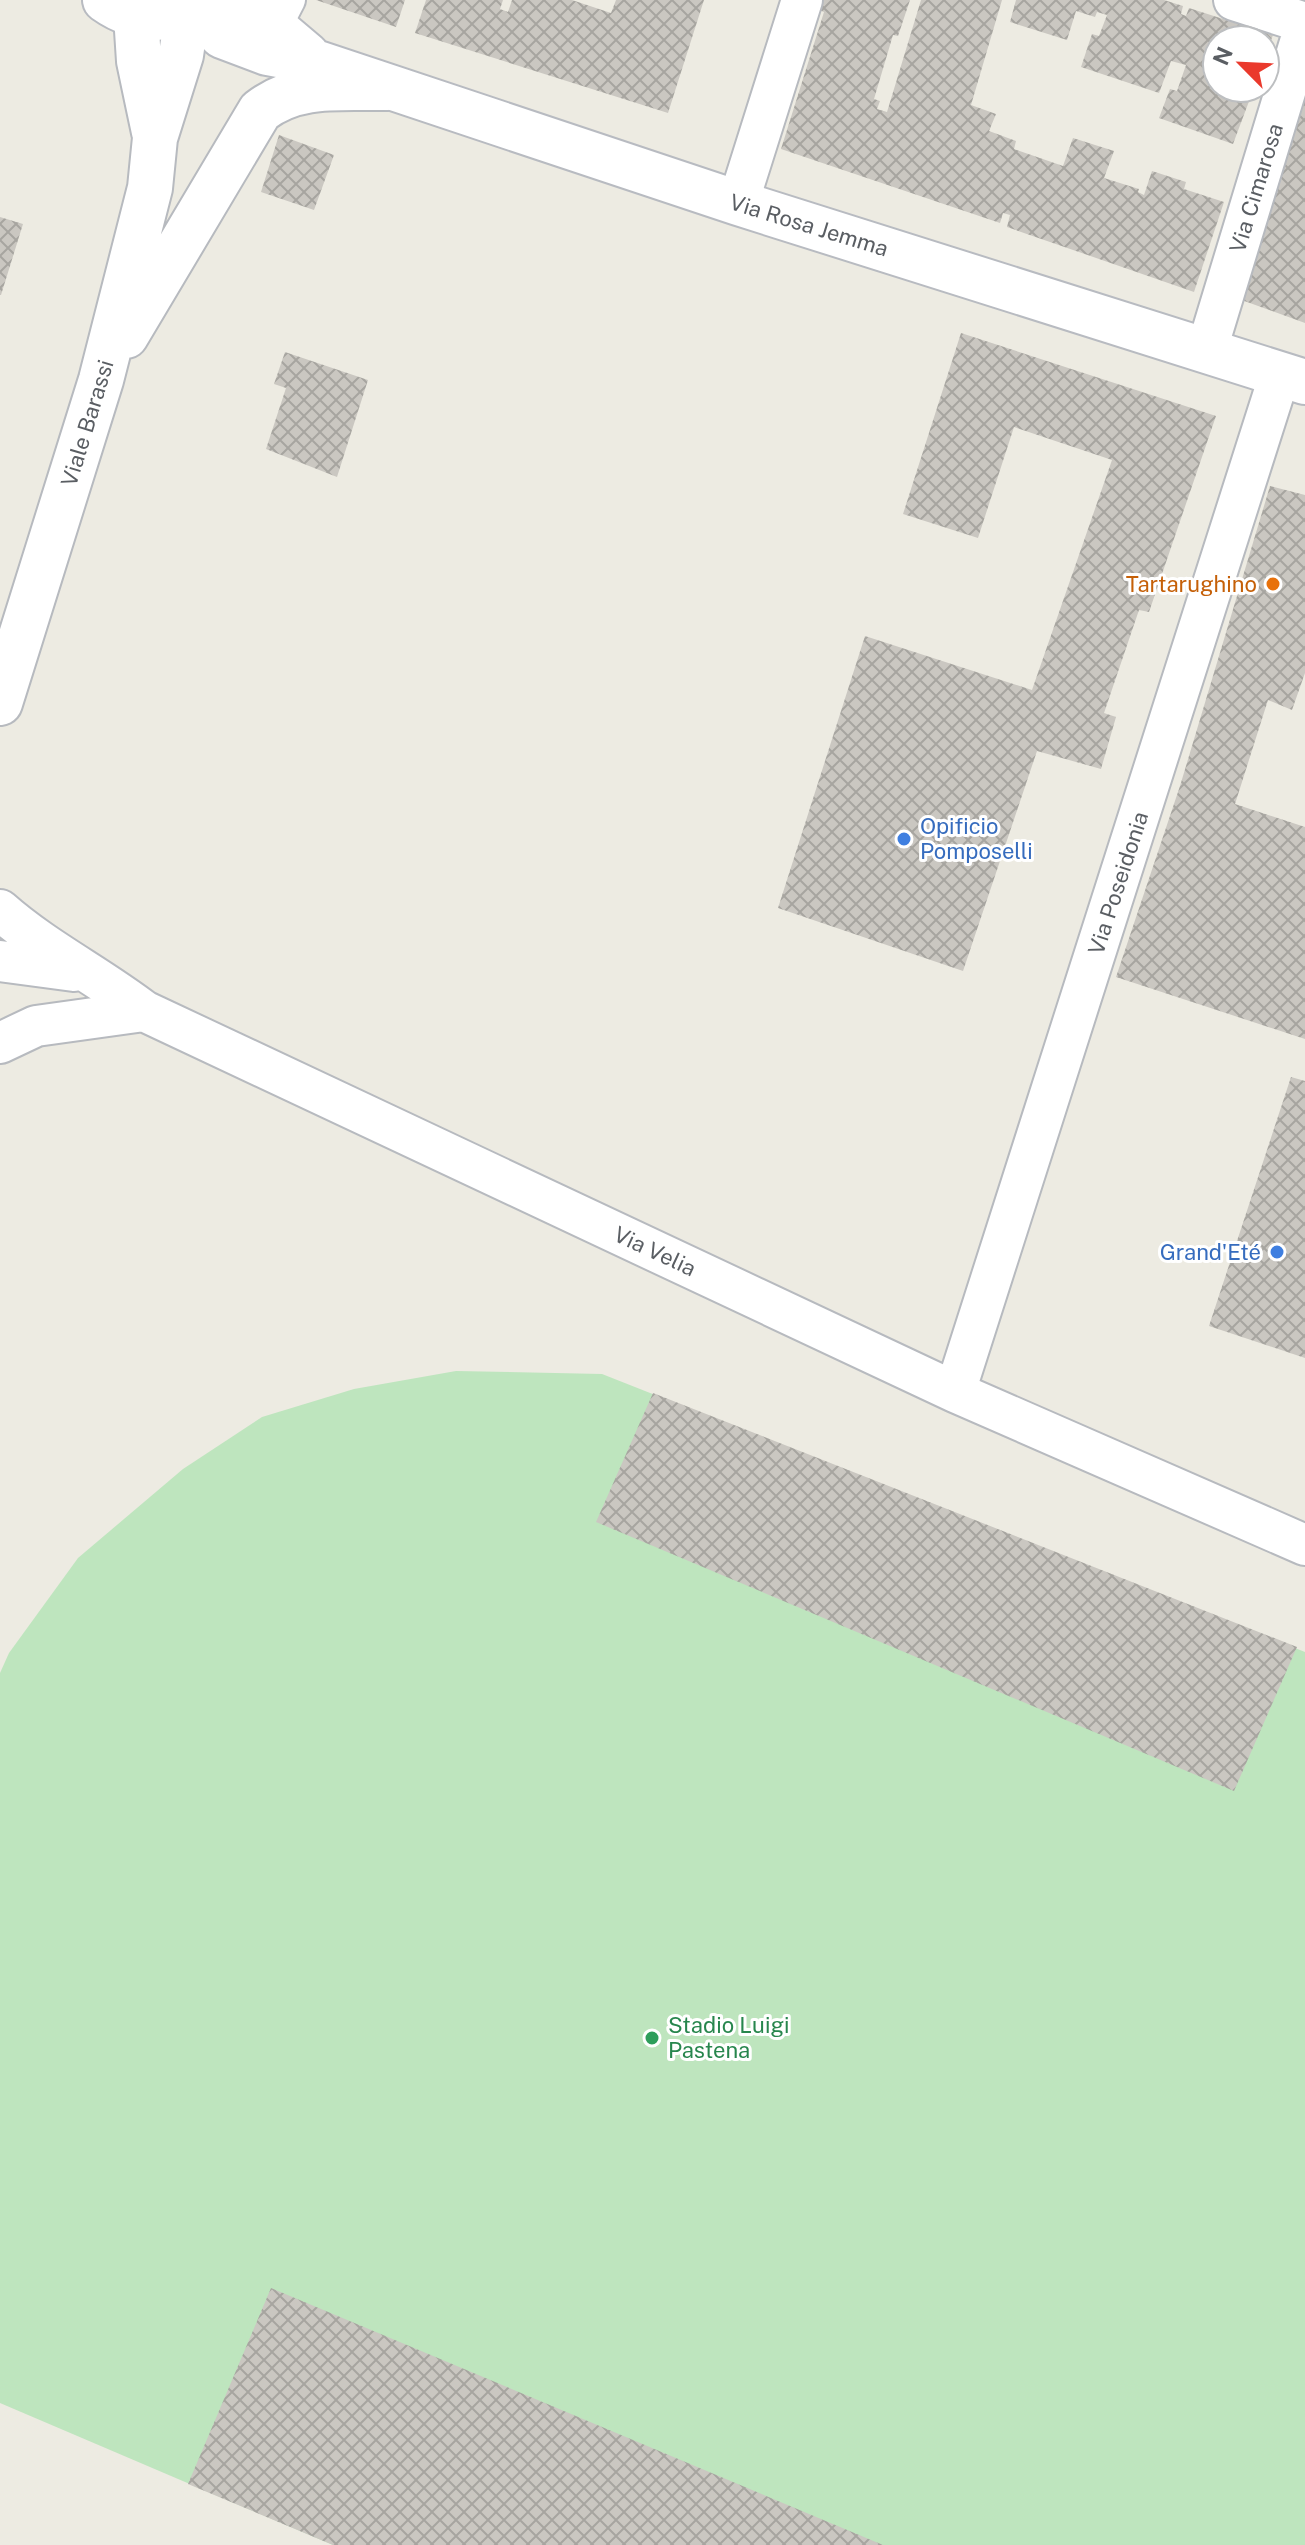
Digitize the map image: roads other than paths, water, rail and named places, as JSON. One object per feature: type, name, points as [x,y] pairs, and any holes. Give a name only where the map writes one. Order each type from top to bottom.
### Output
[{"type":"main road","name":"Via Rosa Jemma","points":[[242,0],[282,14],[315,62]]},
{"type":"main road","points":[[121,8],[161,19],[200,9]]},
{"type":"main road","name":"Viale Barassi","points":[[121,8],[139,61],[155,138]]},
{"type":"main road","name":"Via Rosa Jemma","points":[[200,9],[222,36],[267,53],[315,62],[738,203],[1292,378]]},
{"type":"main road","name":"Viale Barassi","points":[[0,703],[101,380],[150,188],[155,138],[181,55],[200,9]]},
{"type":"main road","points":[[101,380],[260,111],[274,100],[306,89],[395,88]]},
{"type":"street","points":[[738,203],[802,0]]},
{"type":"street","points":[[1234,0],[1305,24]]},
{"type":"street","name":"Via Cimarosa","points":[[1207,349],[1305,24]]},
{"type":"street","name":"Via Poseidonia","points":[[955,1392],[1292,378]]},
{"type":"street","name":"Via Velia","points":[[0,910],[36,941],[97,976],[144,1011],[955,1392],[1305,1545]]},
{"type":"street","points":[[0,961],[97,976]]},
{"type":"street","points":[[0,1043],[18,1025],[144,1011]]},
{"type":"place","name":"Tartarughino","points":[[1273,584]]},
{"type":"place","name":"Opificio Pomposelli","points":[[904,839]]},
{"type":"place","name":"Grand'Eté","points":[[1277,1252]]},
{"type":"place","name":"Stadio Luigi Pastena","points":[[652,2038]]}]
